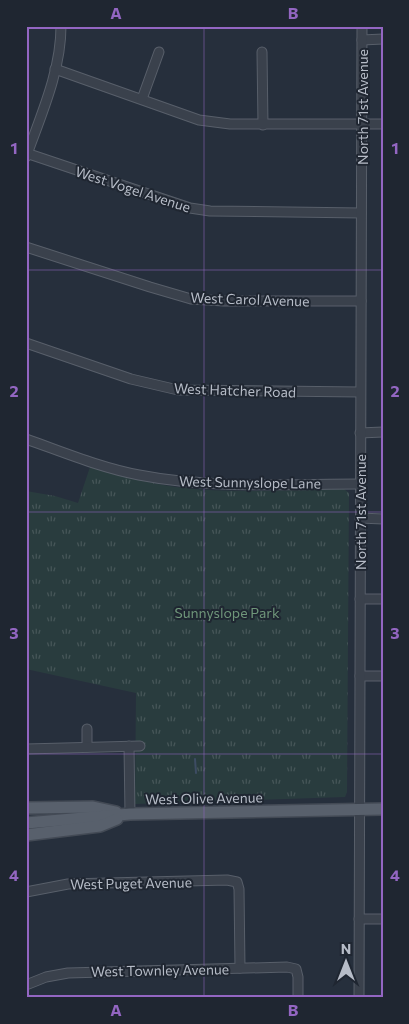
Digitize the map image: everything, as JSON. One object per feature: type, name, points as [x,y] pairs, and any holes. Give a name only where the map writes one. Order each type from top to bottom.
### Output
[{"type":"main road","points":[[26,808],[93,807],[130,814]]},
{"type":"main road","name":"West Olive Avenue","points":[[26,823],[130,814],[383,810]]},
{"type":"main road","points":[[26,835],[100,826],[130,814]]},
{"type":"street","points":[[27,155],[55,69],[59,52],[61,26]]},
{"type":"street","name":"North 71st Avenue","points":[[359,998],[362,26]]},
{"type":"street","points":[[362,40],[383,39]]},
{"type":"street","points":[[142,99],[158,52]]},
{"type":"street","points":[[262,52],[263,125]]},
{"type":"street","points":[[55,69],[199,120],[216,123],[263,125],[383,124]]},
{"type":"street","name":"West Vogel Avenue","points":[[27,155],[190,208],[210,211],[362,213]]},
{"type":"street","name":"West Carol Avenue","points":[[26,247],[190,299],[224,301],[361,301]]},
{"type":"street","name":"West Hatcher Road","points":[[26,343],[131,379],[178,390],[360,392]]},
{"type":"street","points":[[360,433],[383,432]]},
{"type":"street","name":"West Sunnyslope Lane","points":[[26,439],[116,470],[186,482],[223,484],[360,484]]},
{"type":"street","points":[[360,518],[383,519]]},
{"type":"street","points":[[360,599],[383,598]]},
{"type":"street","points":[[360,676],[383,676]]},
{"type":"street","points":[[87,729],[87,747]]},
{"type":"street","points":[[129,746],[130,814]]},
{"type":"street","points":[[26,749],[140,746]]},
{"type":"street","name":"West Puget Avenue","points":[[26,892],[68,884],[227,880],[237,882],[239,889],[240,968]]},
{"type":"street","points":[[359,919],[383,919]]},
{"type":"street","name":"West Townley Avenue","points":[[26,985],[46,977],[68,973],[287,967],[296,969],[298,998]]},
{"type":"green space","name":"Sunnyslope Park","points":[[90,467],[176,487],[260,491],[344,489],[349,493],[347,792],[345,797],[135,804],[136,693],[26,669],[26,491],[55,496],[78,503]]},
{"type":"waterway","points":[[195,759],[196,773]]}]
